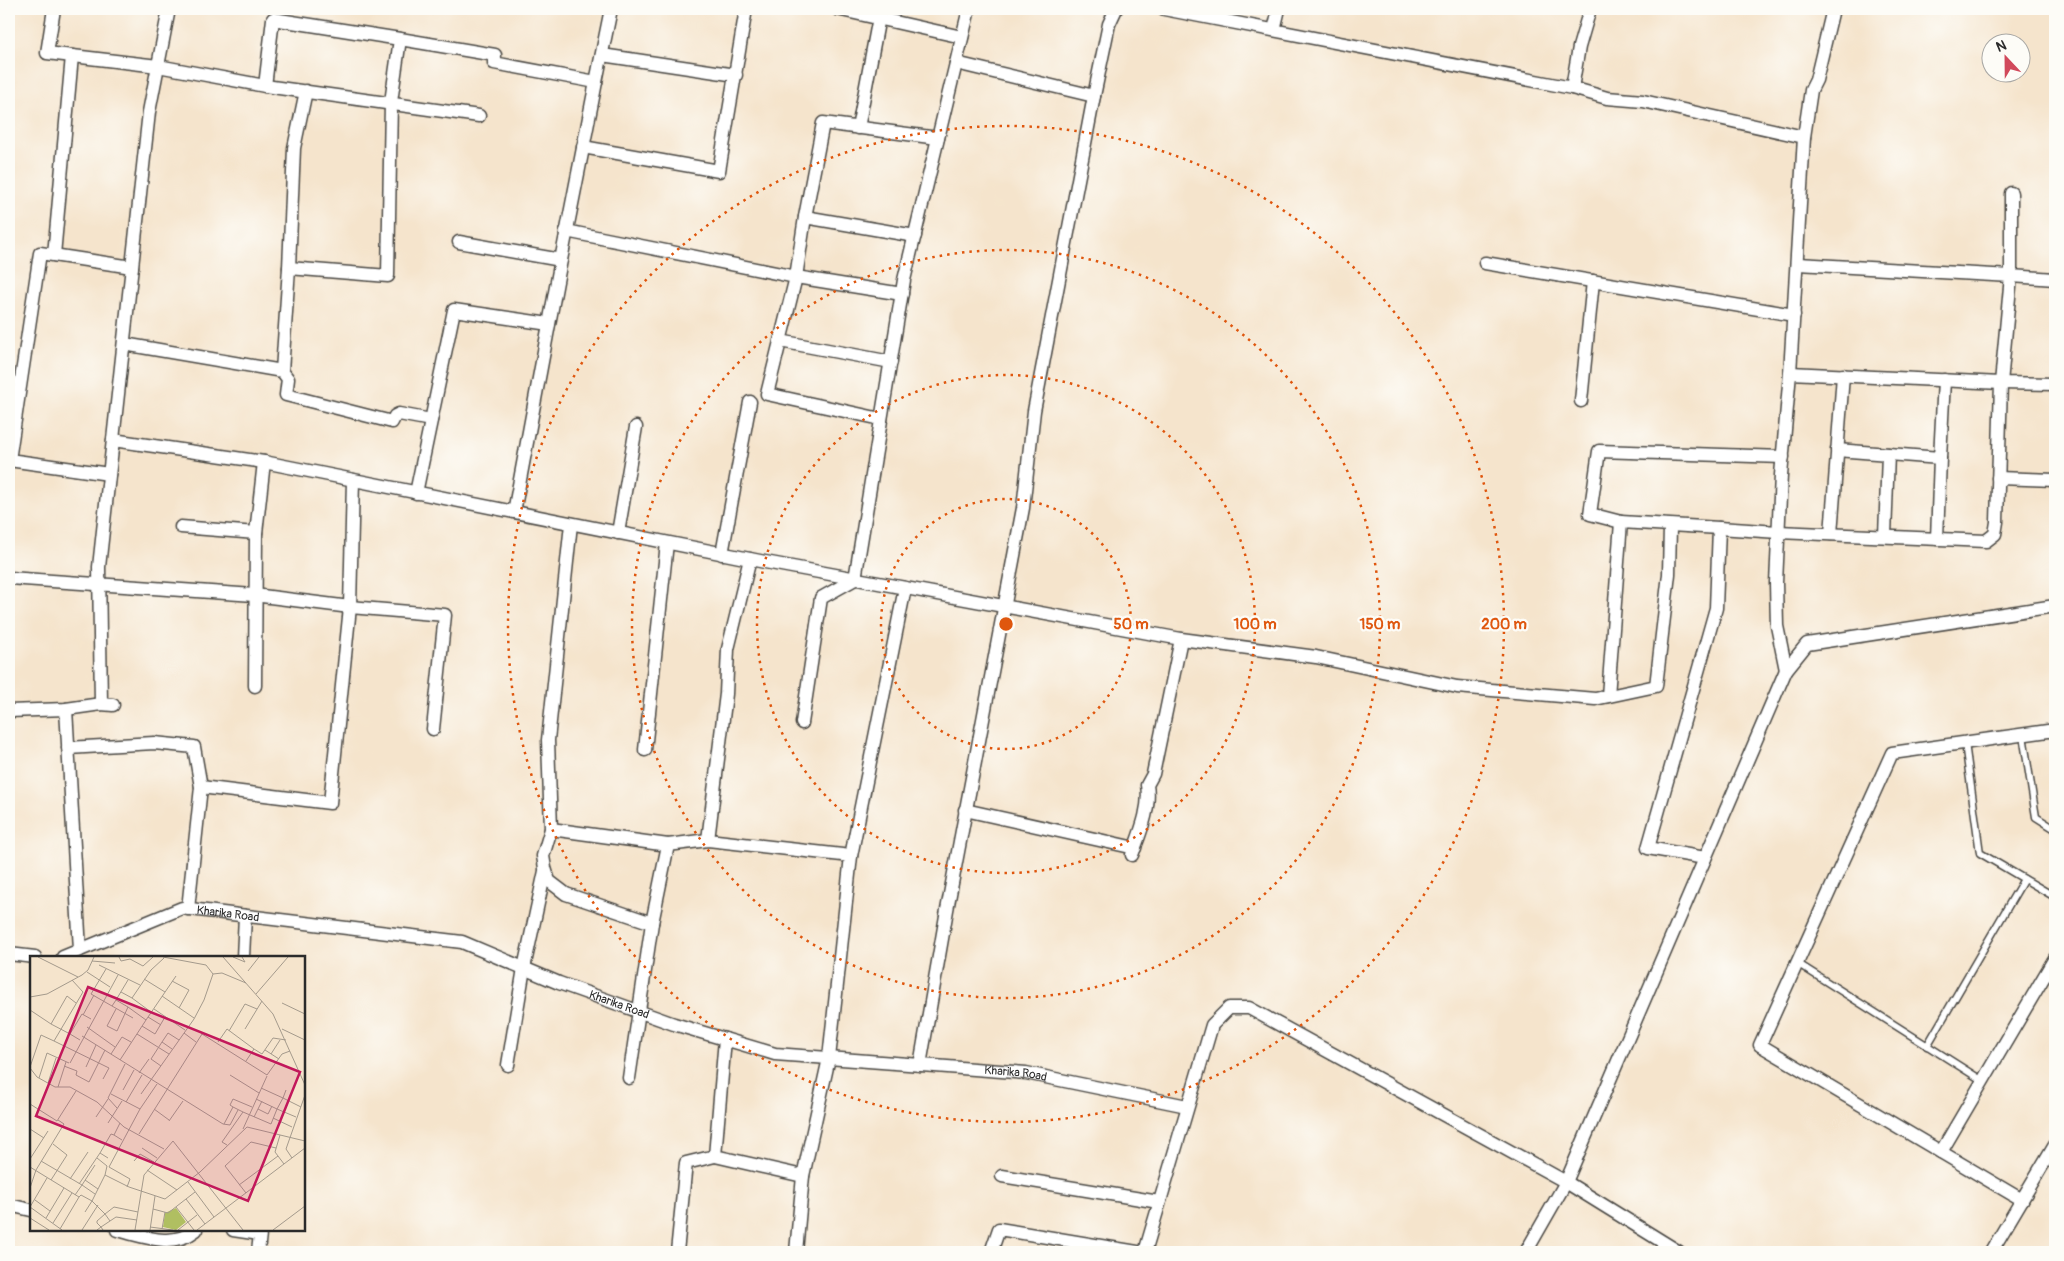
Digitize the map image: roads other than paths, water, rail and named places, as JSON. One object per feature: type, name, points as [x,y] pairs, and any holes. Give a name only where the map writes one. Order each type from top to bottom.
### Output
[{"type":"street","points":[[54,9],[48,53],[158,66],[265,86],[391,102],[479,116]]},
{"type":"street","points":[[9,711],[66,709],[107,704],[99,567],[149,112],[169,9]]},
{"type":"street","points":[[514,512],[566,231],[611,9]]},
{"type":"street","points":[[583,147],[719,170],[746,9]]},
{"type":"street","points":[[837,9],[962,37]]},
{"type":"street","points":[[855,579],[902,294],[969,9]]},
{"type":"street","points":[[920,1065],[965,810],[1023,508],[1034,411],[1094,96],[1109,24],[1116,9]]},
{"type":"street","points":[[1164,9],[1572,88],[1607,98],[1643,101],[1804,136]]},
{"type":"street","points":[[1274,30],[1279,9]]},
{"type":"street","points":[[1572,88],[1590,9]]},
{"type":"street","points":[[1786,670],[1777,626],[1778,532],[1798,264],[1804,136],[1811,90],[1816,80],[1833,9]]},
{"type":"street","points":[[265,86],[274,14],[400,39],[495,55],[494,63],[596,82]]},
{"type":"street","points":[[858,128],[880,18]]},
{"type":"street","points":[[289,268],[388,276],[391,102],[400,39]]},
{"type":"street","points":[[602,55],[736,75]]},
{"type":"street","points":[[54,255],[72,56]]},
{"type":"street","points":[[956,63],[1094,96]]},
{"type":"street","points":[[306,91],[294,148],[282,371],[288,379],[286,395],[392,422],[395,416],[399,414],[432,420]]},
{"type":"street","points":[[881,419],[767,394],[796,277],[823,123],[938,138]]},
{"type":"street","points":[[1783,457],[1599,451],[1590,514],[1621,522],[1778,532],[1986,541],[1995,534],[2001,383],[2011,276],[2011,193]]},
{"type":"street","points":[[805,217],[915,236]]},
{"type":"street","points":[[566,231],[796,277],[902,294]]},
{"type":"street","points":[[459,242],[561,260]]},
{"type":"street","points":[[109,474],[9,460],[40,253],[132,266]]},
{"type":"street","points":[[1485,263],[1794,315]]},
{"type":"street","points":[[1798,264],[2055,279]]},
{"type":"street","points":[[1581,401],[1593,281]]},
{"type":"street","points":[[416,493],[454,310],[549,324]]},
{"type":"street","points":[[780,341],[891,362]]},
{"type":"street","points":[[124,344],[282,371]]},
{"type":"street","points":[[1790,373],[2055,384]]},
{"type":"street","points":[[1831,534],[1843,375]]},
{"type":"street","points":[[1937,539],[1944,380]]},
{"type":"street","points":[[722,554],[750,402]]},
{"type":"street","points":[[618,533],[636,427]]},
{"type":"street","points":[[114,440],[264,462],[722,554],[1181,639],[1316,657],[1457,687],[1595,699],[1656,686],[1669,574],[1670,526]]},
{"type":"street","points":[[1837,450],[1940,458]]},
{"type":"street","points":[[1885,536],[1888,454]]},
{"type":"street","points":[[254,686],[256,533],[264,462]]},
{"type":"street","points":[[1998,478],[2055,480]]},
{"type":"street","points":[[201,787],[330,803],[350,607],[353,480]]},
{"type":"street","points":[[1608,696],[1621,522]]},
{"type":"street","points":[[571,524],[548,740],[551,829],[543,856],[545,868],[549,881],[566,894],[652,923]]},
{"type":"street","points":[[181,527],[256,533]]},
{"type":"street","points":[[1705,858],[1648,848],[1716,608],[1719,528]]},
{"type":"street","points":[[645,750],[667,543]]},
{"type":"street","points":[[708,840],[726,694],[728,649],[750,559]]},
{"type":"street","points":[[9,578],[254,595],[350,607],[445,615],[433,729]]},
{"type":"street","points":[[802,723],[821,598],[855,579]]},
{"type":"street","points":[[796,1252],[803,1176],[829,1058],[851,856],[905,588]]},
{"type":"street","points":[[1526,1252],[1566,1182],[1786,670],[1807,644],[2055,606]]},
{"type":"street","points":[[965,810],[1133,852],[1149,797],[1146,785],[1154,774],[1181,639]]},
{"type":"street","points":[[66,709],[80,950]]},
{"type":"street","points":[[2022,1200],[1760,1045],[1892,753],[2055,730]]},
{"type":"street","points":[[68,748],[154,743],[194,746],[201,787],[188,909]]},
{"type":"street","points":[[551,829],[668,845],[708,840],[851,856]]},
{"type":"street","points":[[629,1078],[652,923],[668,845]]},
{"type":"street","points":[[508,1064],[524,968],[545,868]]},
{"type":"street","name":"Kharika Road","points":[[65,956],[182,908],[462,942],[639,1012],[775,1054],[1026,1073],[1187,1106]]},
{"type":"street","points":[[243,956],[245,916]]},
{"type":"street","points":[[9,954],[30,956]]},
{"type":"street","points":[[1940,1152],[2055,958]]},
{"type":"street","points":[[1145,1252],[1212,1025],[1229,1008],[1249,1008],[1566,1182],[1679,1252]]},
{"type":"street","points":[[714,1156],[725,1039]]},
{"type":"street","points":[[1991,1252],[2055,1144]]},
{"type":"street","points":[[676,1252],[686,1163],[714,1156],[803,1176]]},
{"type":"street","points":[[1002,1176],[1160,1202]]},
{"type":"street","points":[[9,1204],[30,1210]]},
{"type":"street","points":[[991,1252],[999,1229],[1136,1252]]},
{"type":"street","points":[[121,1231],[166,1241],[189,1236],[195,1231]]},
{"type":"street","points":[[240,1231],[260,1234],[258,1252]]},
{"type":"lane","points":[[2023,735],[2036,817],[2055,829]]},
{"type":"lane","points":[[1965,743],[1980,853],[2055,897]]},
{"type":"lane","points":[[1927,1046],[2024,878]]},
{"type":"lane","points":[[1797,963],[1983,1081]]}]
